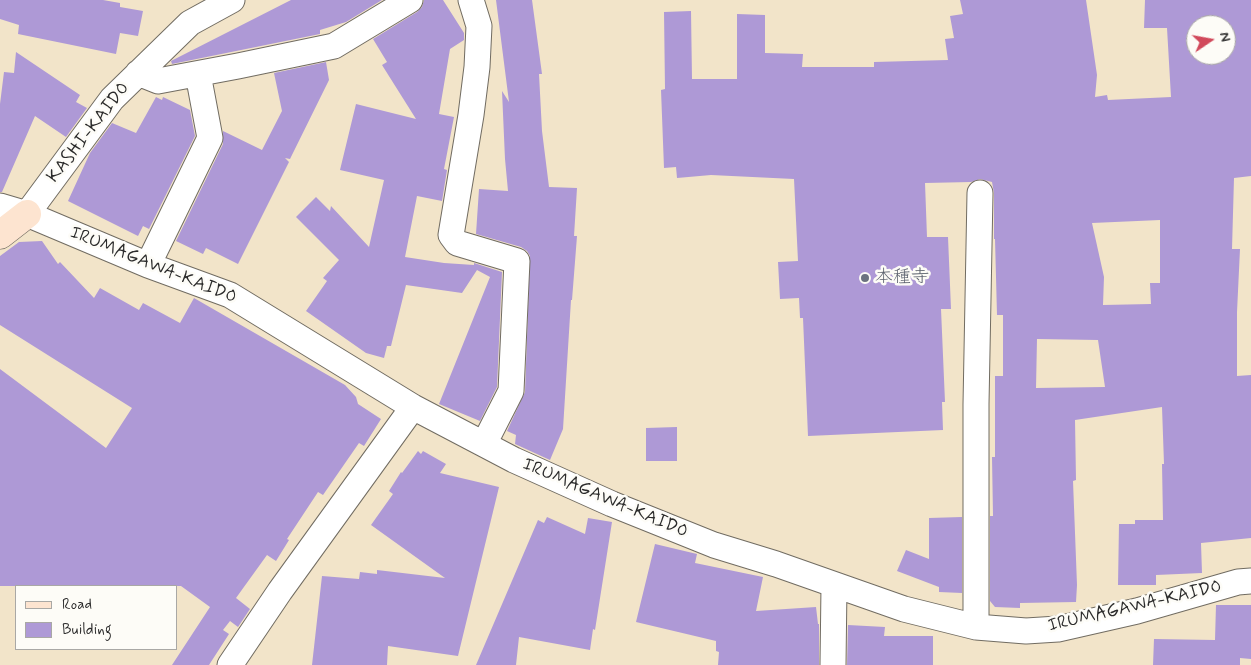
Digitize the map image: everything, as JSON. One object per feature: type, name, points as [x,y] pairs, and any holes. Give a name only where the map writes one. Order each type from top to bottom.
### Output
[{"type":"street","name":"KASHI-KAIDO","points":[[0,235],[27,214],[112,99],[138,72],[190,23],[232,0]]},
{"type":"street","points":[[138,72],[158,81],[334,46],[410,0]]},
{"type":"street","points":[[471,0],[479,26],[477,67],[451,235],[457,243],[517,260],[511,391],[484,444]]},
{"type":"street","points":[[148,265],[210,138],[198,74]]},
{"type":"street","points":[[976,627],[976,404],[980,193]]},
{"type":"street","name":"IRUMAGAWA-KAIDO","points":[[0,206],[27,214],[148,265],[230,295],[413,407],[514,460],[621,508],[714,545],[776,564],[834,586],[904,609],[976,627],[1026,631],[1058,629],[1137,611],[1238,582],[1251,581]]},
{"type":"street","points":[[230,665],[280,591],[413,407]]},
{"type":"street","points":[[833,665],[834,586]]},
{"type":"building","points":[[0,0],[103,0],[120,3],[120,7],[143,11],[138,36],[120,33],[116,54],[18,34],[19,25],[0,19]]},
{"type":"building","points":[[291,0],[382,0],[346,22],[320,30],[320,34],[172,64],[171,61]]},
{"type":"building","points":[[424,0],[443,0],[464,33],[464,40],[450,49],[439,114],[454,117],[444,169],[447,170],[442,201],[417,196],[405,257],[444,263],[474,265],[474,263],[502,272],[497,387],[480,421],[439,404],[490,277],[477,270],[462,293],[406,285],[391,346],[387,346],[384,358],[366,353],[306,311],[327,281],[323,278],[339,260],[296,217],[316,197],[330,211],[331,206],[369,247],[384,180],[340,170],[356,104],[416,119],[382,65],[387,62],[373,39],[417,12],[422,7]]},
{"type":"building","points":[[496,0],[532,0],[542,74],[539,74],[542,131],[549,187],[577,188],[574,236],[577,236],[563,429],[550,460],[515,444],[516,435],[507,431],[525,392],[530,256],[521,247],[476,234],[479,189],[508,191],[502,91],[509,102]]},
{"type":"building","points":[[960,0],[1086,0],[1097,75],[1095,97],[1107,95],[1108,100],[1171,97],[1167,28],[1144,28],[1145,0],[1251,0],[1251,176],[1234,178],[1232,249],[1240,249],[1237,312],[1237,376],[1251,375],[1251,538],[1201,543],[1202,573],[1156,575],[1156,585],[1118,585],[1119,524],[1135,524],[1135,520],[1163,520],[1162,407],[1075,420],[1076,480],[1073,481],[1076,602],[1020,603],[1020,608],[995,607],[990,601],[990,516],[993,516],[992,457],[995,457],[995,376],[1003,376],[1003,315],[997,315],[994,193],[992,182],[980,179],[971,182],[925,183],[927,237],[948,237],[951,309],[941,309],[945,402],[942,402],[943,430],[808,436],[803,318],[800,318],[799,298],[780,299],[778,262],[798,261],[794,179],[711,175],[677,178],[676,167],[664,168],[661,90],[665,89],[664,12],[691,11],[692,79],[737,79],[737,14],[765,15],[765,53],[803,54],[802,67],[874,67],[874,62],[948,60],[945,39],[954,38],[950,16],[963,14]],"holes":[[[1160,220],[1160,283],[1150,283],[1151,304],[1103,305],[1104,277],[1092,223]],[[1037,339],[1098,340],[1105,387],[1036,388]]]},
{"type":"building","points":[[16,52],[80,95],[76,102],[87,108],[66,137],[35,116],[2,192],[0,192],[0,104],[4,72],[14,73]]},
{"type":"building","points":[[326,62],[329,80],[290,159],[285,158],[289,162],[238,264],[206,248],[203,254],[176,241],[223,144],[223,131],[262,150],[282,111],[274,73]]},
{"type":"building","points":[[156,97],[162,100],[163,97],[190,110],[195,136],[149,229],[143,226],[138,236],[68,201],[90,153],[112,123],[136,133]]},
{"type":"building","points":[[42,241],[58,264],[60,262],[94,298],[100,288],[139,310],[143,303],[180,323],[194,298],[345,385],[356,397],[358,404],[381,419],[364,446],[359,443],[323,495],[318,492],[287,539],[289,540],[276,561],[267,555],[236,598],[250,609],[238,627],[230,621],[223,630],[229,634],[209,665],[172,665],[210,607],[181,586],[0,586],[0,369],[106,448],[132,408],[0,325],[0,256],[19,242]]},
{"type":"building","points":[[677,427],[677,461],[646,461],[646,428]]},
{"type":"building","points":[[418,451],[421,454],[423,451],[446,464],[440,473],[499,487],[458,656],[388,646],[387,665],[312,665],[322,576],[359,579],[360,572],[377,574],[377,570],[445,578],[371,525],[393,494],[389,491],[401,472]]},
{"type":"building","points":[[547,517],[585,534],[588,518],[612,522],[595,630],[593,629],[590,650],[519,637],[516,665],[476,665],[538,520],[544,523]]},
{"type":"building","points":[[962,517],[962,593],[939,592],[939,587],[897,571],[906,550],[929,559],[929,518]]},
{"type":"building","points":[[655,544],[697,554],[695,563],[763,577],[756,611],[816,607],[819,624],[819,665],[718,665],[719,652],[716,651],[716,641],[636,622]]},
{"type":"building","points":[[1216,605],[1251,605],[1251,659],[1240,658],[1240,665],[1153,665],[1154,639],[1215,640]]},
{"type":"building","points":[[848,625],[885,627],[884,636],[933,636],[933,665],[847,665]]},
{"type":"place","name":"本種寺","points":[[865,278]]}]
